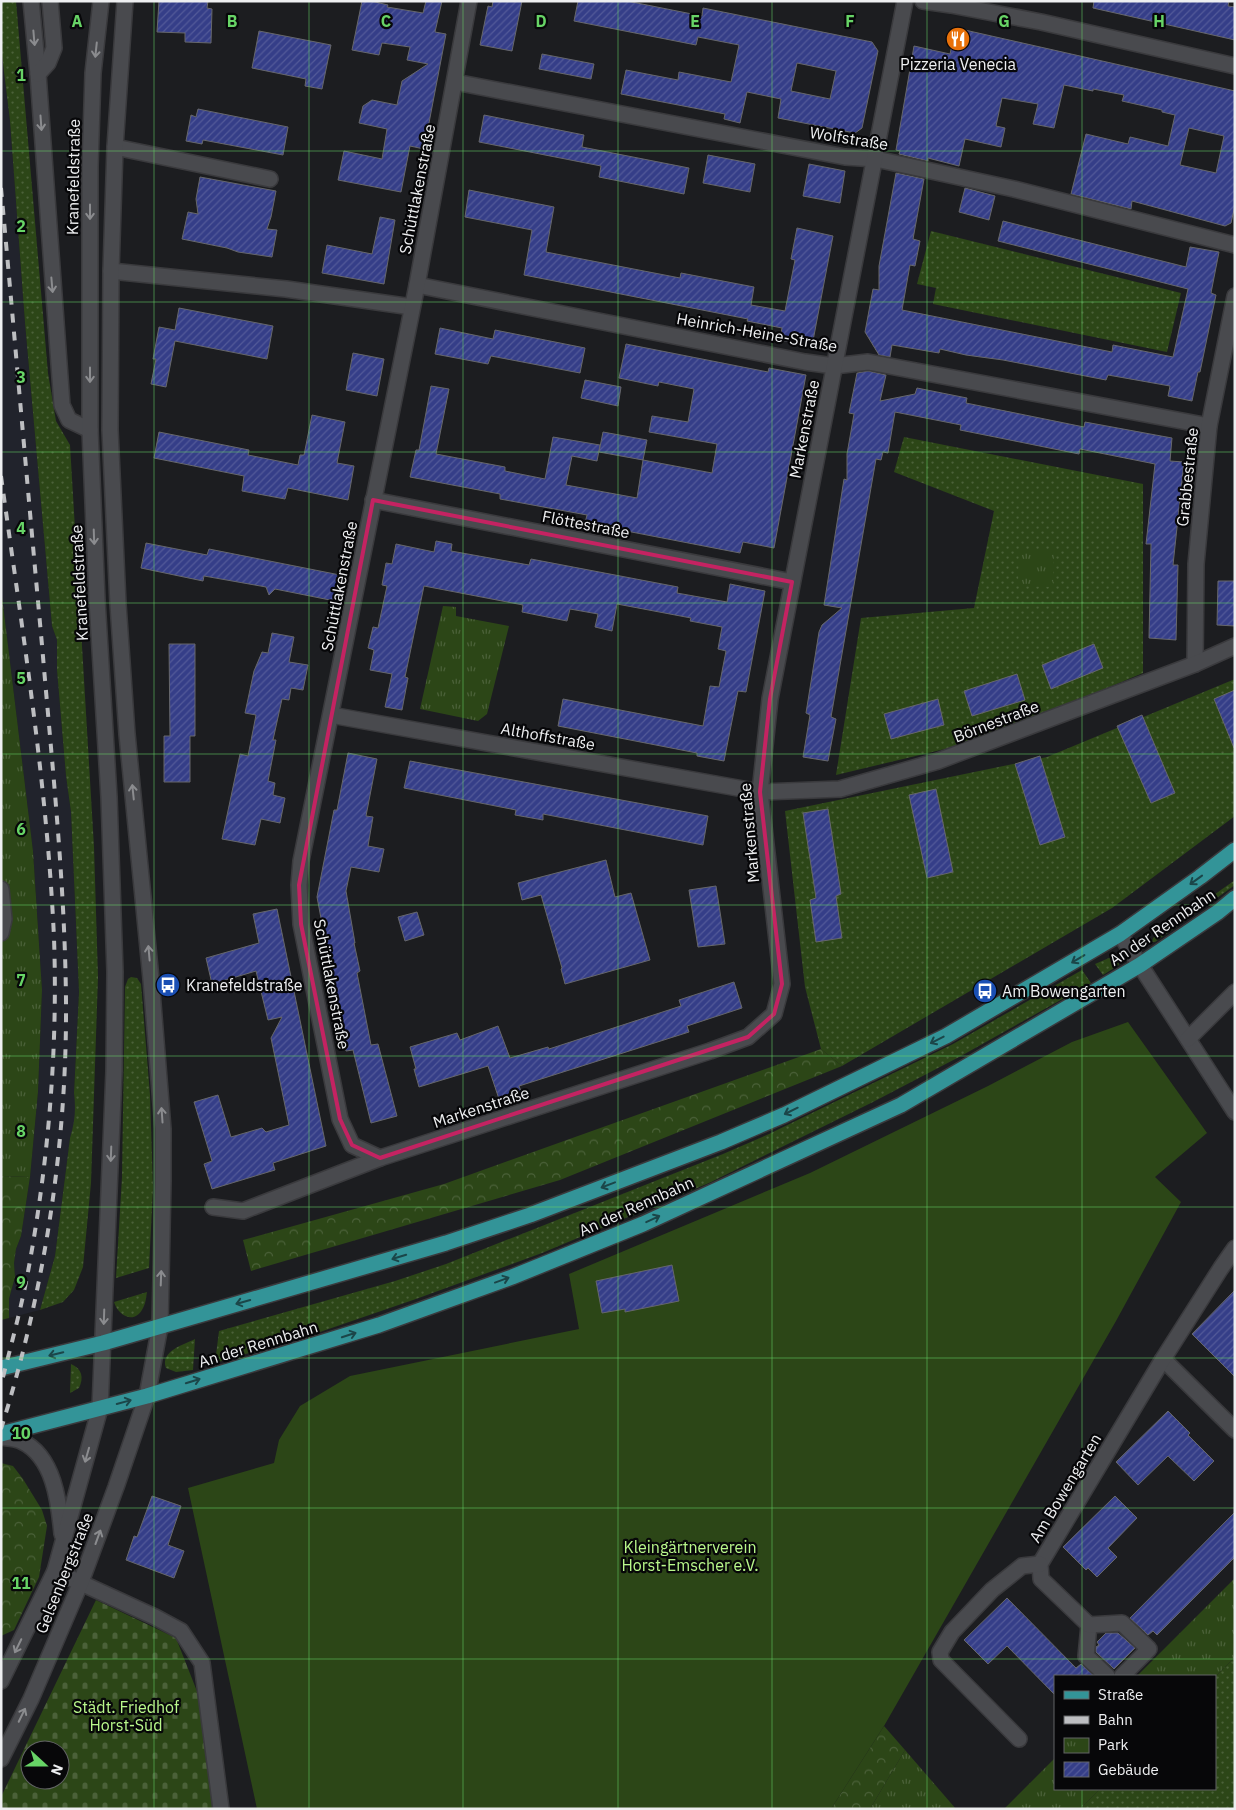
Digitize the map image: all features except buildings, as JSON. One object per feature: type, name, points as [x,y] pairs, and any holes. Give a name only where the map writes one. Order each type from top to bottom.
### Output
[{"type":"main road","name":"An der Rennbahn","points":[[1,1368],[103,1343],[446,1243],[530,1215],[721,1142],[784,1115],[946,1036],[1120,934],[1235,850]]},
{"type":"main road","name":"An der Rennbahn","points":[[1,1436],[263,1362],[378,1325],[512,1277],[643,1224],[900,1105],[1140,965],[1218,912],[1235,898]]},
{"type":"street","points":[[31,1],[62,405],[69,420],[90,430]]},
{"type":"street","points":[[38,74],[48,63],[54,48],[50,1]]},
{"type":"street","name":"Kranefeldstraße","points":[[100,1408],[114,1070],[115,972],[109,797],[97,600],[90,430],[90,167],[93,73],[101,1]]},
{"type":"street","points":[[125,1],[115,147],[111,271],[110,430],[118,604],[127,734],[151,979],[163,1129],[164,1181],[160,1326]]},
{"type":"street","name":"Schüttlakenstraße","points":[[380,1158],[352,1145],[340,1119],[301,924],[299,885],[302,861],[417,285],[469,1]]},
{"type":"street","name":"Markenstraße","points":[[213,1208],[243,1211],[380,1158],[710,1051],[748,1037],[774,1014],[782,984],[760,792],[770,699],[876,159],[905,1]]},
{"type":"street","points":[[922,1],[1041,22],[1235,66]]},
{"type":"street","name":"Wolfstraße","points":[[455,82],[845,157],[876,159],[1014,189],[1235,245]]},
{"type":"street","points":[[115,147],[270,179]]},
{"type":"street","points":[[111,271],[286,289],[412,307]]},
{"type":"street","name":"Heinrich-Heine-Straße","points":[[417,285],[806,362],[834,366],[868,362],[1209,426]]},
{"type":"street","name":"Grabbestraße","points":[[1195,664],[1196,564],[1209,426],[1235,296]]},
{"type":"street","name":"Flöttestraße","points":[[373,500],[792,582]]},
{"type":"street","name":"Börnestraße","points":[[760,792],[840,789],[938,761],[1195,664],[1235,646]]},
{"type":"street","name":"Althoffstraße","points":[[331,715],[760,792]]},
{"type":"street","points":[[1,889],[4,919],[1,933]]},
{"type":"street","points":[[1120,934],[1235,1112]]},
{"type":"street","points":[[1188,1039],[1235,992]]},
{"type":"street","name":"Am Bowengarten","points":[[1089,1625],[1041,1579],[1040,1564],[1163,1359],[1235,1248]]},
{"type":"street","name":"Gelsenbergstraße","points":[[1,1759],[81,1582],[116,1487],[147,1396],[160,1326]]},
{"type":"street","points":[[1163,1359],[1235,1430]]},
{"type":"street","name":"Gelsenbergstraße","points":[[1,1681],[55,1571],[100,1408]]},
{"type":"street","points":[[1,1436],[20,1441],[34,1450],[44,1462],[50,1474],[58,1501],[63,1541]]},
{"type":"street","points":[[1019,1739],[941,1660],[940,1652],[952,1632],[992,1590],[1022,1566],[1040,1564]]},
{"type":"street","points":[[55,1571],[181,1631],[202,1663],[221,1809]]},
{"type":"street","points":[[1105,1675],[1086,1656],[1089,1625],[1122,1622],[1149,1649],[1123,1675]]},
{"type":"highlighted area","points":[[373,500],[792,582],[770,699],[760,792],[782,984],[774,1014],[748,1037],[380,1158],[352,1145],[340,1119],[301,924],[299,885]]},
{"type":"shaded area","points":[[1,47],[10,121],[25,323],[52,626],[57,640],[57,670],[71,812],[79,992],[74,1093],[76,1106],[75,1123],[70,1138],[55,1256],[40,1310],[9,1318],[9,1299],[15,1277],[16,1249],[21,1236],[30,1177],[38,1092],[42,990],[33,851],[1,588]]},
{"type":"green space","points":[[1,1],[16,1],[48,373],[56,421],[70,445],[94,847],[98,977],[91,1183],[83,1267],[74,1290],[63,1302],[40,1310],[55,1256],[70,1138],[74,1121],[79,992],[71,812],[57,670],[57,640],[52,626],[25,323],[10,121],[1,47]]},
{"type":"green space","points":[[931,231],[1181,293],[1167,352],[933,304],[936,288],[917,284]]},
{"type":"green space","points":[[904,437],[1143,484],[1143,673],[1047,713],[949,748],[836,775],[861,618],[974,608],[994,511],[894,472]]},
{"type":"green space","points":[[1019,550],[1054,550],[1053,587],[1018,586]]},
{"type":"green space","points":[[1,588],[33,851],[42,990],[38,1092],[30,1177],[1,1176]]},
{"type":"green space","points":[[443,606],[456,607],[456,616],[509,626],[487,714],[478,721],[420,709]]},
{"type":"green space","points":[[1235,679],[1235,816],[1112,908],[842,1066],[821,1049],[805,987],[785,811],[1047,757]]},
{"type":"green space","points":[[1235,880],[1235,885],[1155,942],[1152,942],[1153,938]]},
{"type":"green space","points":[[1109,958],[1118,960],[1119,965],[1103,975],[1095,964]]},
{"type":"green space","points":[[1082,970],[1091,983],[961,1056],[709,1183],[542,1253],[416,1299],[317,1333],[215,1363],[219,1331],[395,1281],[446,1264],[723,1154],[769,1134],[953,1044]]},
{"type":"green space","points":[[131,977],[137,978],[141,984],[150,1095],[153,1188],[149,1268],[116,1278],[122,1177],[125,987],[128,979]]},
{"type":"green space","name":"Kleingärtnerverein Horst-Emscher e.V.","points":[[1128,1022],[1207,1133],[1155,1177],[1181,1202],[1116,1321],[884,1726],[831,1809],[257,1809],[188,1488],[274,1463],[279,1440],[300,1406],[350,1376],[579,1329],[569,1274],[810,1173],[988,1086],[1072,1042]]},
{"type":"green space","points":[[821,1049],[842,1066],[560,1180],[251,1271],[243,1240],[444,1184]]},
{"type":"green space","points":[[1,1176],[30,1177],[21,1236],[16,1249],[15,1277],[9,1299],[9,1318],[1,1320]]},
{"type":"green space","points":[[147,1292],[144,1306],[136,1316],[127,1317],[123,1315],[114,1302]]},
{"type":"green space","points":[[195,1339],[193,1370],[176,1372],[166,1368],[166,1357],[169,1353]]},
{"type":"green space","points":[[71,1364],[78,1368],[82,1377],[79,1388],[70,1393]]},
{"type":"green space","points":[[1,1463],[13,1466],[23,1479],[42,1510],[47,1526],[39,1577],[14,1630],[1,1636]]},
{"type":"green space","points":[[1235,1578],[1235,1657],[1216,1676],[1138,1675]]},
{"type":"green space","name":"Städt. Friedhof Horst-Süd","points":[[96,1600],[176,1638],[202,1704],[215,1809],[1,1809],[1,1797],[20,1758],[20,1790],[70,1790],[70,1740],[28,1740]]},
{"type":"green space","points":[[1235,1657],[1235,1809],[1080,1809],[1099,1790],[1216,1790],[1216,1676]]},
{"type":"green space","points":[[884,1726],[905,1750],[870,1809],[831,1809]]},
{"type":"green space","points":[[905,1750],[956,1809],[870,1809]]},
{"type":"green space","points":[[1054,1759],[1054,1790],[1099,1790],[1080,1809],[1004,1809]]},
{"type":"railway","points":[[1,188],[57,824],[66,1002],[62,1110],[50,1218],[41,1272],[29,1325],[1,1429]]},
{"type":"railway","points":[[1,476],[40,764],[51,880],[55,980],[53,1066],[41,1193],[24,1290],[1,1385]]},
{"type":"place","name":"Pizzeria Venecia","points":[[958,39]]},
{"type":"place","name":"Kranefeldstraße","points":[[168,985]]},
{"type":"place","name":"Am Bowengarten","points":[[985,991]]}]
